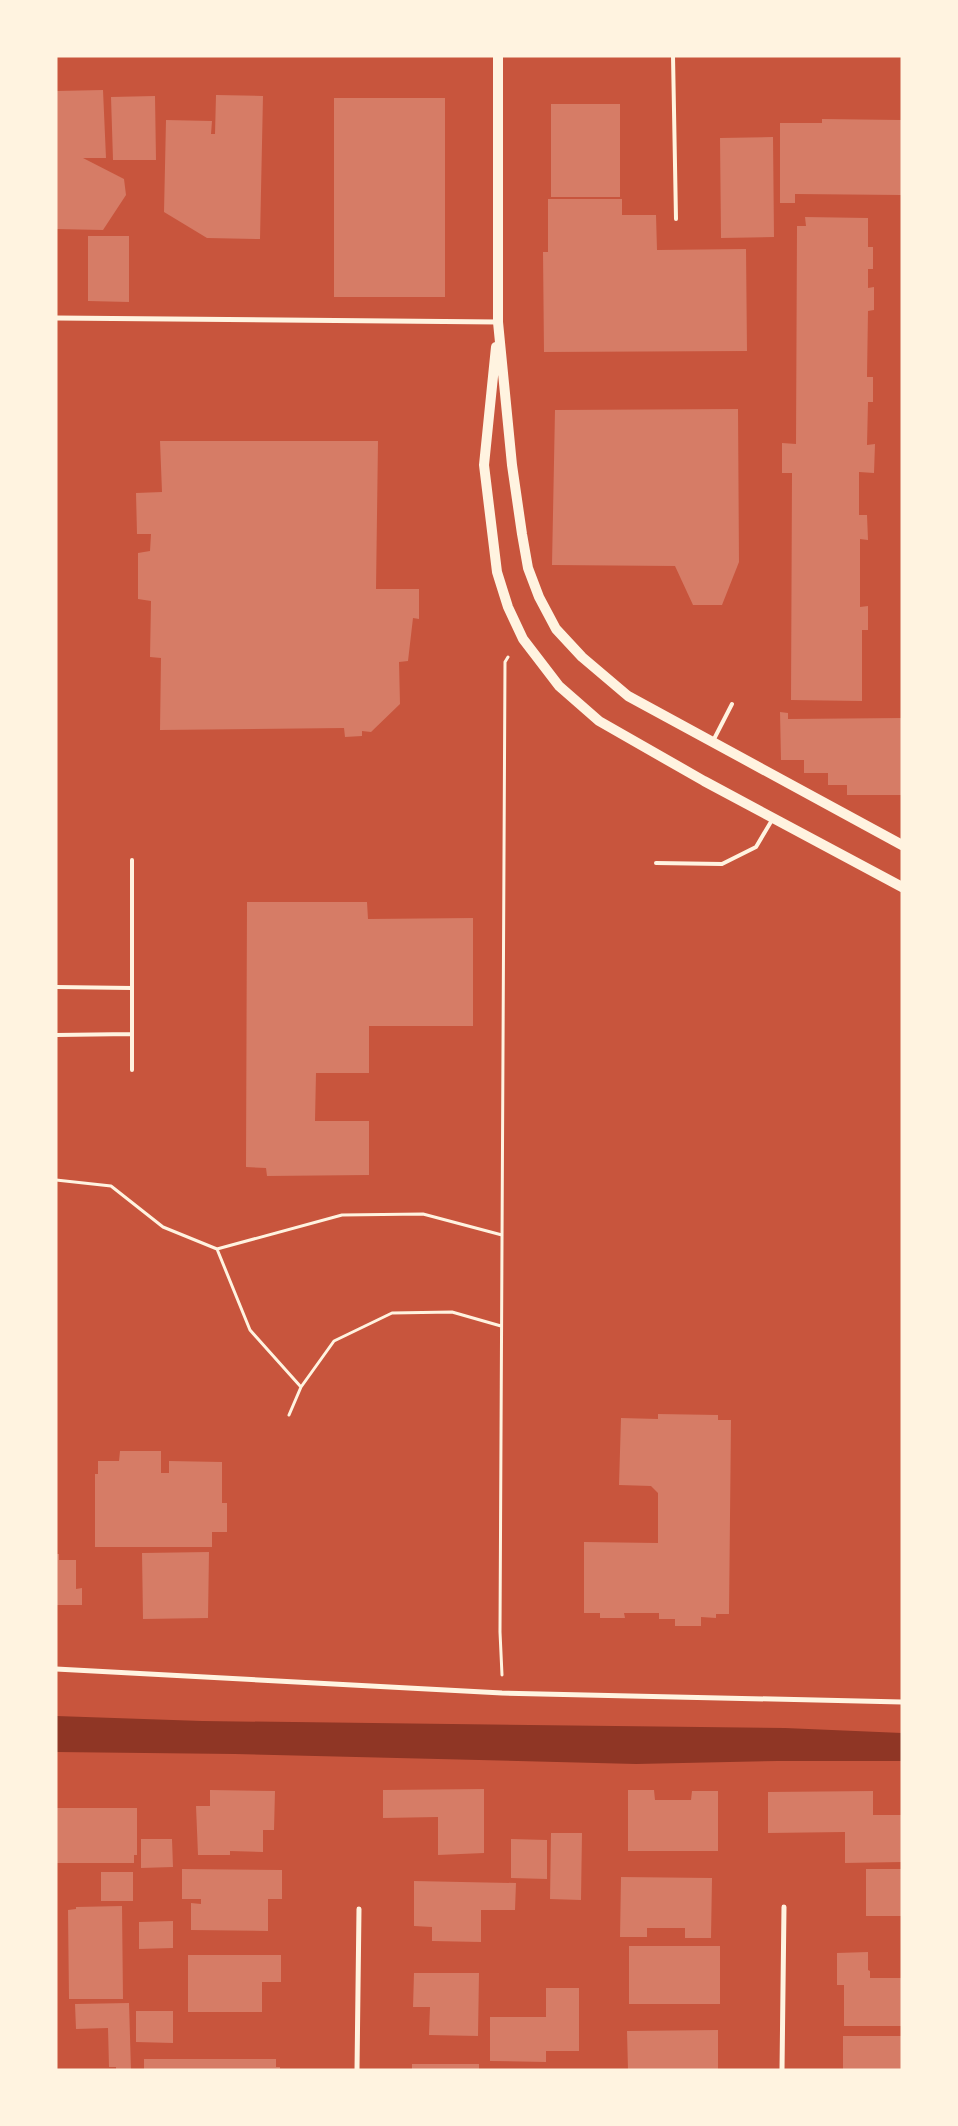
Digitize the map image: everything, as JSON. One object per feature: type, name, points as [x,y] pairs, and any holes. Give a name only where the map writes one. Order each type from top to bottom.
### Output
[{"type":"main road","points":[[498,56],[498,322],[512,465],[522,534],[528,568],[539,597],[556,630],[582,657],[628,696],[902,845]]},
{"type":"main road","points":[[498,322],[484,465],[497,572],[508,607],[523,639],[559,686],[599,721],[704,781],[902,887]]},
{"type":"street","points":[[56,318],[498,322]]},
{"type":"street","points":[[56,1669],[502,1693],[902,1702]]},
{"type":"street","points":[[782,2070],[784,1907]]},
{"type":"street","points":[[357,2070],[359,1909]]},
{"type":"lane","points":[[673,56],[676,218]]},
{"type":"lane","points":[[712,743],[732,704]]},
{"type":"lane","points":[[656,863],[722,864],[756,847],[773,818]]},
{"type":"lane","points":[[132,860],[132,1070]]},
{"type":"lane","points":[[56,987],[132,988]]},
{"type":"lane","points":[[56,1035],[132,1034]]},
{"type":"path","points":[[502,1693],[500,1632],[505,662],[523,639]]},
{"type":"path","points":[[56,1180],[110,1186],[163,1227],[217,1249],[342,1215],[423,1214],[502,1235]]},
{"type":"path","points":[[217,1249],[250,1330],[301,1387]]},
{"type":"path","points":[[289,1415],[301,1387],[334,1341],[392,1313],[452,1312],[501,1326]]},
{"type":"shaded area","points":[[56,1716],[202,1721],[785,1728],[902,1733],[902,1761],[636,1764],[235,1754],[56,1752]]},
{"type":"building","points":[[103,90],[106,158],[83,158],[124,179],[126,195],[103,230],[56,229],[56,91]]},
{"type":"building","points":[[216,95],[263,96],[260,239],[207,238],[164,212],[166,120],[212,121],[211,134],[215,134]]},
{"type":"building","points":[[155,96],[156,160],[113,160],[111,97]]},
{"type":"building","points":[[334,98],[445,98],[445,297],[334,297]]},
{"type":"building","points":[[551,104],[620,104],[620,197],[551,197]]},
{"type":"building","points":[[822,119],[901,120],[902,195],[795,194],[795,203],[780,203],[780,123],[822,123]]},
{"type":"building","points":[[773,137],[774,237],[721,238],[720,138]]},
{"type":"building","points":[[548,199],[622,199],[622,215],[656,215],[657,250],[746,249],[747,351],[544,352],[543,252],[548,252]]},
{"type":"building","points":[[805,217],[868,218],[868,247],[873,247],[873,269],[868,269],[868,288],[874,287],[874,310],[868,311],[867,377],[873,377],[873,402],[868,402],[867,445],[875,444],[874,473],[859,472],[859,515],[867,515],[868,540],[860,539],[860,607],[868,606],[868,630],[862,630],[862,701],[791,700],[792,473],[782,473],[782,443],[796,444],[797,226],[806,226]]},
{"type":"building","points":[[88,236],[129,236],[129,302],[88,301]]},
{"type":"building","points":[[738,409],[739,562],[722,605],[693,605],[675,566],[552,565],[555,410]]},
{"type":"building","points":[[160,441],[378,441],[376,589],[419,589],[419,619],[413,618],[408,661],[399,662],[400,704],[371,732],[362,731],[362,736],[345,737],[344,728],[160,730],[161,658],[150,657],[151,601],[138,599],[138,553],[150,551],[151,534],[137,534],[136,493],[162,492]]},
{"type":"building","points":[[780,712],[788,713],[788,719],[902,718],[901,795],[847,795],[847,785],[828,785],[828,773],[804,773],[804,760],[781,760]]},
{"type":"building","points":[[247,902],[367,902],[368,919],[473,918],[473,1026],[369,1026],[369,1073],[316,1073],[315,1121],[369,1121],[369,1175],[267,1176],[266,1168],[246,1167]]},
{"type":"building","points":[[658,1414],[718,1415],[718,1420],[731,1420],[729,1614],[716,1614],[716,1618],[701,1617],[701,1626],[675,1626],[675,1619],[659,1619],[659,1613],[624,1613],[625,1618],[600,1618],[600,1613],[584,1613],[584,1542],[658,1543],[658,1493],[651,1486],[619,1485],[621,1418],[658,1419]]},
{"type":"building","points":[[120,1451],[161,1451],[161,1473],[169,1473],[169,1461],[222,1462],[222,1503],[227,1503],[227,1532],[212,1532],[212,1547],[95,1547],[95,1474],[98,1474],[98,1461],[119,1461]]},
{"type":"building","points":[[209,1552],[208,1618],[143,1619],[142,1553]]},
{"type":"building","points":[[56,1554],[59,1554],[59,1560],[76,1560],[76,1589],[82,1588],[82,1605],[56,1605]]},
{"type":"building","points":[[484,1789],[484,1853],[438,1855],[438,1817],[383,1818],[383,1790]]},
{"type":"building","points":[[210,1790],[275,1791],[274,1830],[263,1830],[263,1852],[230,1851],[230,1855],[198,1855],[196,1806],[210,1806]]},
{"type":"building","points":[[628,1790],[654,1790],[655,1800],[691,1800],[692,1791],[718,1791],[718,1851],[628,1851]]},
{"type":"building","points":[[873,1791],[873,1815],[902,1815],[902,1862],[845,1863],[845,1832],[768,1833],[768,1792]]},
{"type":"building","points":[[56,1808],[137,1808],[137,1855],[134,1855],[134,1863],[56,1863]]},
{"type":"building","points":[[551,1833],[582,1833],[581,1900],[550,1899]]},
{"type":"building","points":[[141,1839],[172,1839],[173,1867],[141,1868]]},
{"type":"building","points":[[511,1839],[547,1840],[547,1879],[511,1878]]},
{"type":"building","points":[[182,1869],[282,1870],[282,1899],[268,1899],[268,1931],[191,1930],[191,1903],[201,1904],[201,1899],[182,1899]]},
{"type":"building","points":[[866,1869],[902,1869],[902,1916],[866,1916]]},
{"type":"building","points":[[101,1872],[133,1872],[133,1901],[101,1901]]},
{"type":"building","points":[[621,1877],[712,1878],[711,1938],[685,1938],[685,1928],[647,1928],[647,1937],[620,1937]]},
{"type":"building","points":[[414,1881],[516,1883],[515,1910],[481,1910],[481,1942],[432,1941],[432,1927],[414,1926]]},
{"type":"building","points":[[122,1906],[123,1999],[69,1999],[68,1910],[76,1909],[76,1907]]},
{"type":"building","points":[[173,1921],[173,1948],[139,1949],[139,1922]]},
{"type":"building","points":[[629,1946],[720,1946],[720,2004],[629,2004]]},
{"type":"building","points":[[868,1952],[870,1978],[902,1978],[902,2026],[844,2026],[844,1985],[837,1985],[837,1953]]},
{"type":"building","points":[[188,1955],[281,1955],[281,1982],[262,1982],[262,2012],[188,2012]]},
{"type":"building","points":[[414,1973],[479,1973],[478,2036],[429,2035],[430,2007],[413,2007]]},
{"type":"building","points":[[546,1988],[579,1988],[579,2051],[546,2051],[546,2062],[490,2061],[490,2017],[546,2017]]},
{"type":"building","points":[[129,2003],[131,2070],[116,2070],[116,2067],[109,2067],[108,2028],[76,2029],[75,2004]]},
{"type":"building","points":[[136,2011],[173,2011],[173,2043],[136,2042]]},
{"type":"building","points":[[718,2030],[718,2070],[628,2070],[627,2031]]},
{"type":"building","points":[[843,2036],[902,2036],[902,2070],[843,2070]]},
{"type":"building","points":[[144,2059],[276,2059],[276,2067],[280,2067],[280,2070],[144,2070]]},
{"type":"building","points":[[412,2064],[479,2064],[479,2070],[412,2070]]}]
